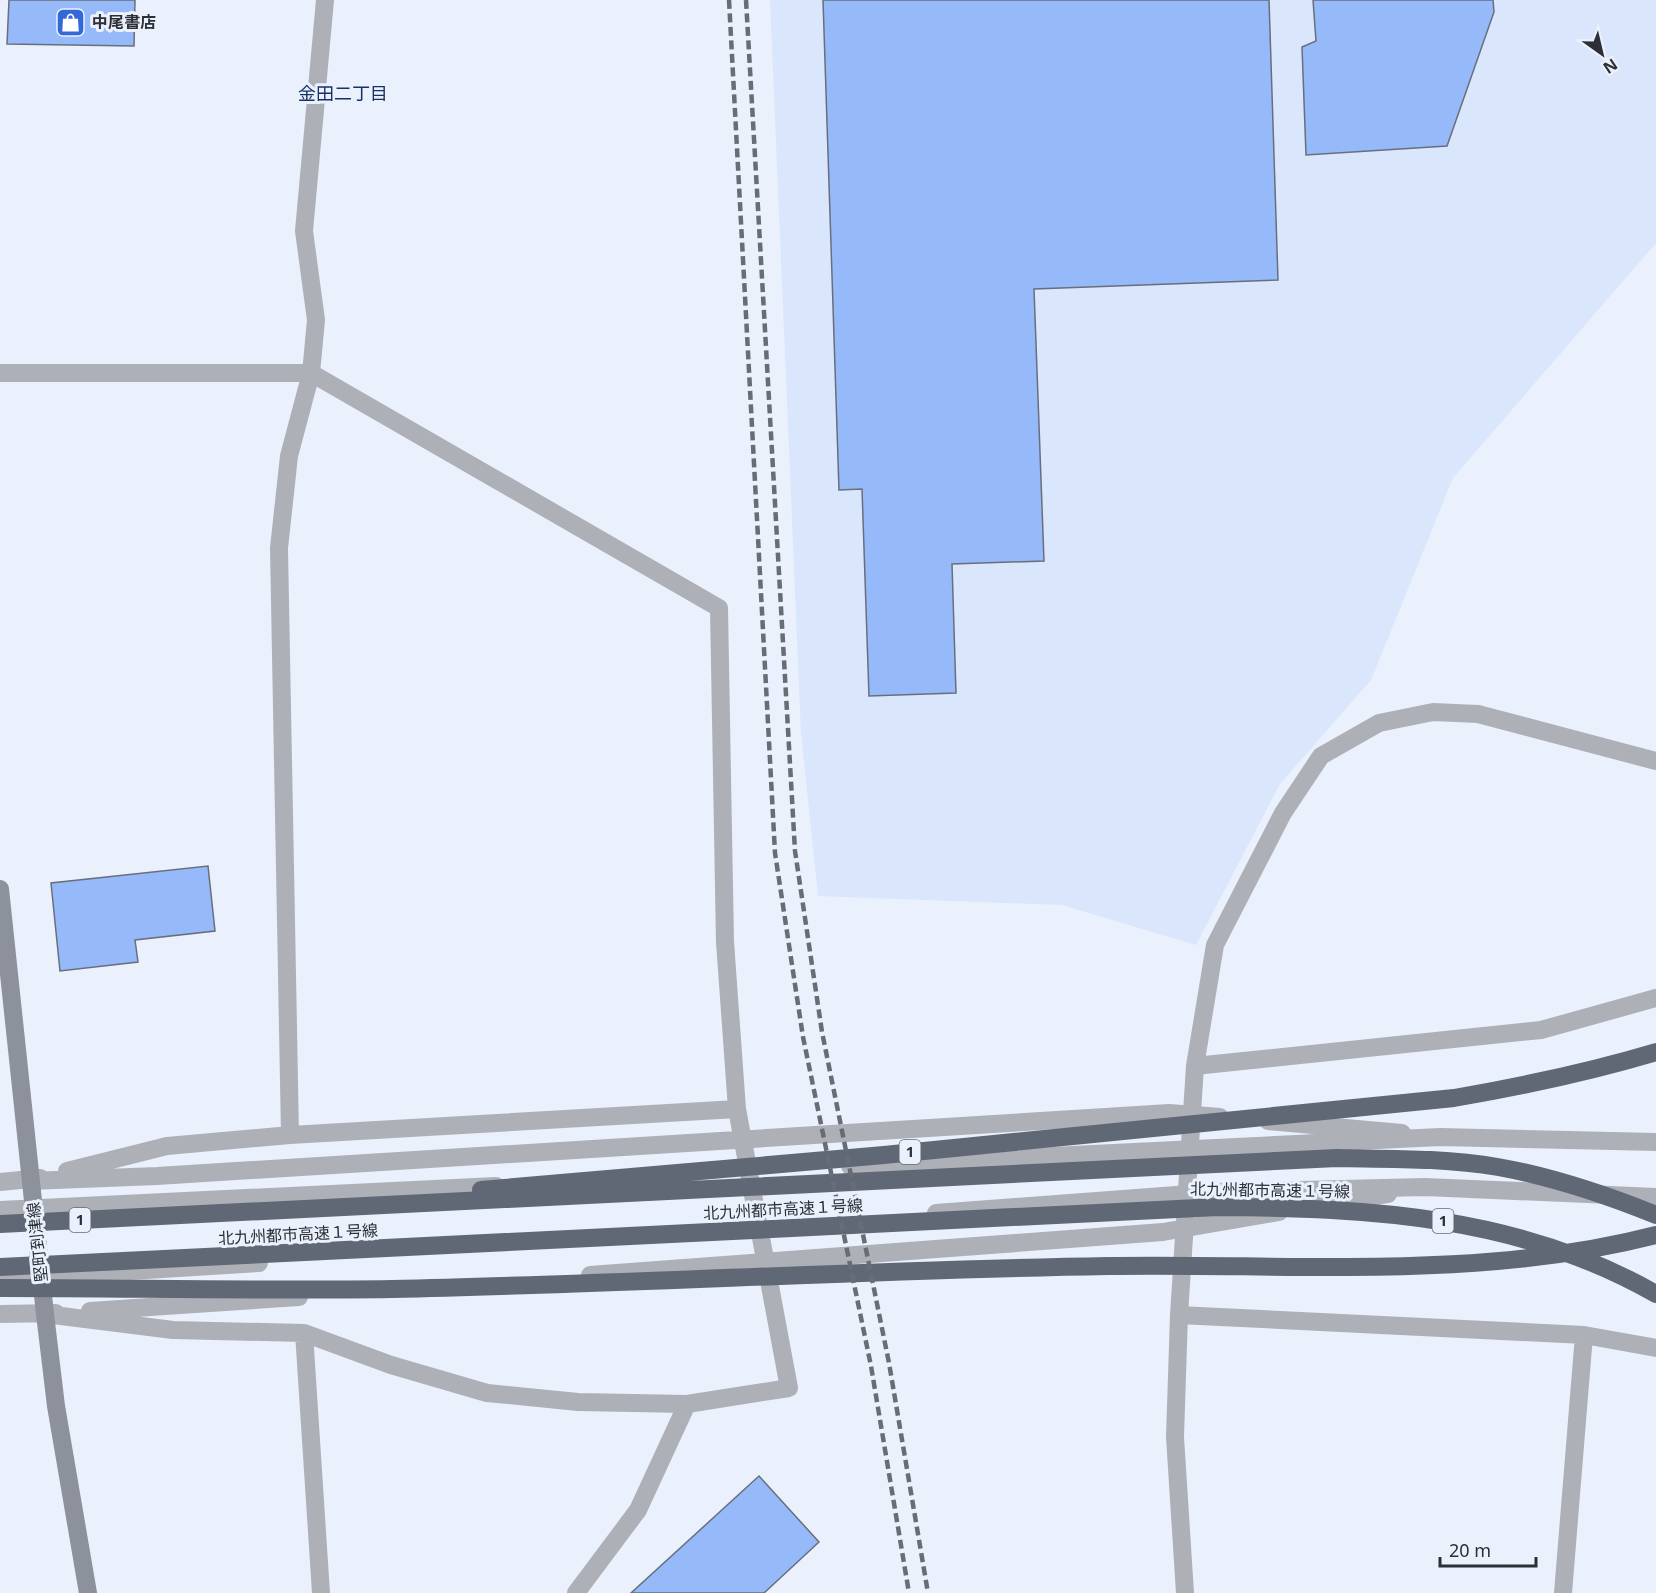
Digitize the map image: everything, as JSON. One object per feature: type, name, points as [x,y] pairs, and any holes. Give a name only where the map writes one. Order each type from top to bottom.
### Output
[{"type":"highway","name":"北九州都市高速１号線","points":[[159,1217],[884,1155],[1454,1098],[1528,1086],[1601,1069],[1656,1052]]},
{"type":"highway","name":"北九州都市高速１号線","points":[[0,1224],[1337,1158],[1434,1161],[1496,1167],[1601,1193],[1656,1215]]},
{"type":"highway","name":"北九州都市高速１号線","points":[[0,1267],[1218,1207],[1325,1208],[1414,1215],[1494,1231],[1575,1257],[1656,1294]]},
{"type":"highway","points":[[0,1288],[390,1289],[1110,1266],[1371,1266],[1500,1260],[1568,1253],[1656,1235]]},
{"type":"main road","name":"堅町到津線","points":[[0,889],[56,1406],[88,1593]]},
{"type":"street","points":[[290,1135],[279,548],[289,456],[311,373],[316,320],[304,231],[325,0]]},
{"type":"street","points":[[0,373],[311,373],[719,608],[725,942],[737,1109],[789,1388],[687,1404],[578,1402],[487,1393],[391,1365],[304,1333],[173,1330],[45,1314]]},
{"type":"street","points":[[1185,1593],[1175,1437],[1179,1315],[1195,1066],[1215,945],[1283,813],[1321,756],[1379,723],[1433,712],[1478,714],[1656,761]]},
{"type":"street","points":[[1195,1066],[1541,1030],[1656,998]]},
{"type":"street","points":[[30,1181],[167,1146],[290,1135],[737,1109]]},
{"type":"street","points":[[0,1182],[157,1176],[1169,1113],[1440,1137]]},
{"type":"street","points":[[0,1210],[163,1204],[1219,1146],[1440,1137],[1656,1142]]},
{"type":"street","points":[[0,1314],[45,1314],[176,1306],[1163,1232],[1425,1187]]},
{"type":"street","points":[[0,1280],[98,1275],[1216,1192],[1425,1187],[1654,1197]]},
{"type":"street","points":[[1179,1315],[1584,1335],[1656,1348]]},
{"type":"street","points":[[304,1333],[321,1593]]},
{"type":"street","points":[[1563,1593],[1584,1335]]},
{"type":"street","points":[[576,1593],[638,1510],[687,1404]]},
{"type":"shaded area","points":[[770,0],[1656,0],[1656,243],[1453,478],[1371,680],[1280,784],[1196,945],[1062,905],[818,896],[801,733]]},
{"type":"building","name":"中尾書店","points":[[9,0],[135,0],[134,46],[7,44]]},
{"type":"building","points":[[823,0],[1269,0],[1278,280],[1034,289],[1044,561],[952,564],[956,693],[869,696],[862,489],[839,490]]},
{"type":"building","points":[[1313,0],[1493,0],[1494,12],[1447,146],[1306,155],[1302,47],[1316,41]]},
{"type":"building","points":[[208,866],[215,931],[135,940],[138,962],[60,971],[51,883]]},
{"type":"building","points":[[759,1476],[819,1542],[764,1593],[631,1593]]},
{"type":"railway","points":[[729,0],[775,853],[803,1037],[871,1366],[909,1593]]},
{"type":"railway","points":[[746,0],[795,851],[822,1032],[889,1363],[928,1593]]},
{"type":"place","name":"中尾書店","points":[[71,22]]},
{"type":"district","name":"金田二丁目","points":[[343,94]]}]
